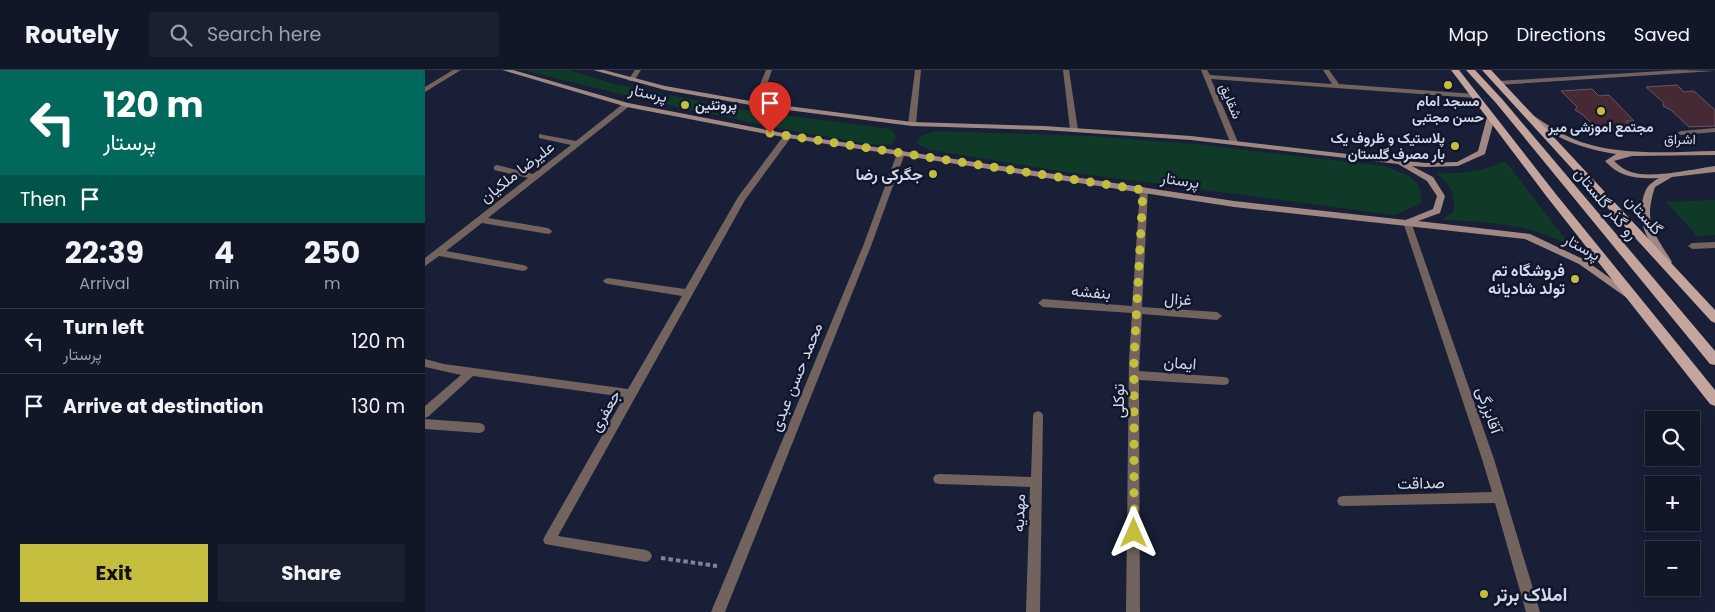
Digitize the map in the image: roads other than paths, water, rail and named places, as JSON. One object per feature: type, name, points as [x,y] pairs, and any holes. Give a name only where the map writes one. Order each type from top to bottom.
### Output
[{"type":"main road","name":"پرستار","points":[[505,70],[627,104],[788,136],[1234,204],[1527,236],[1583,262],[1633,299]]},
{"type":"main road","name":"پرستار","points":[[596,70],[665,88],[757,104],[911,124],[1074,130],[1234,142],[1425,165],[1458,164],[1481,152],[1491,117]]},
{"type":"main road","points":[[1455,70],[1633,299],[1715,400]]},
{"type":"main road","name":"رو گذر گلستان","points":[[1470,70],[1499,101],[1715,360]]},
{"type":"main road","name":"گلستان","points":[[1486,70],[1715,318]]},
{"type":"main road","name":"اشراق","points":[[1531,118],[1556,134],[1588,147],[1647,152],[1715,153]]},
{"type":"main road","points":[[1647,152],[1618,156],[1609,161],[1621,173],[1634,176],[1671,175]]},
{"type":"main road","points":[[1398,161],[1430,179],[1441,196],[1437,211],[1407,222]]},
{"type":"main road","name":"اشراق","points":[[1673,272],[1645,226],[1643,207],[1651,186],[1671,175],[1715,169]]},
{"type":"street","points":[[425,90],[458,70]]},
{"type":"street","points":[[632,80],[637,70]]},
{"type":"street","points":[[757,104],[769,70]]},
{"type":"street","points":[[911,124],[918,70]]},
{"type":"street","points":[[1066,70],[1074,130]]},
{"type":"street","points":[[1326,70],[1337,86]]},
{"type":"street","points":[[1569,70],[1577,78]]},
{"type":"street","points":[[1498,83],[1712,70]]},
{"type":"street","points":[[1205,73],[1337,86],[1475,96]]},
{"type":"street","name":"شقایق","points":[[1205,73],[1234,142]]},
{"type":"street","name":"علیرضا ملکیان","points":[[425,263],[627,104]]},
{"type":"street","points":[[1681,132],[1715,130]]},
{"type":"street","points":[[541,136],[577,144]]},
{"type":"street","name":"جعفری","points":[[646,556],[549,540],[741,199],[788,136]]},
{"type":"street","name":"محمد حسن عبدی","points":[[718,612],[867,246],[901,153]]},
{"type":"street","points":[[497,168],[535,177]]},
{"type":"street","name":"توکلی","points":[[1133,612],[1134,375],[1143,190]]},
{"type":"street","points":[[480,220],[548,231]]},
{"type":"street","name":"آقابزرگی","points":[[1407,222],[1500,497],[1533,612]]},
{"type":"street","points":[[1692,246],[1715,245]]},
{"type":"street","points":[[438,253],[523,268]]},
{"type":"street","points":[[608,281],[688,293]]},
{"type":"street","name":"بنفشه","points":[[1043,303],[1137,312]]},
{"type":"street","name":"غزال","points":[[1137,312],[1217,316]]},
{"type":"street","points":[[425,363],[632,394]]},
{"type":"street","points":[[425,413],[472,371]]},
{"type":"street","name":"ایمان","points":[[1134,375],[1224,381]]},
{"type":"street","name":"مهدیه","points":[[1033,612],[1038,416]]},
{"type":"street","points":[[425,424],[479,428]]},
{"type":"street","points":[[939,479],[1036,482]]},
{"type":"street","name":"صداقت","points":[[1343,501],[1500,497]]},
{"type":"place","name":"مسجد امام حسن مجتبی","points":[[1448,85]]},
{"type":"place","name":"پروتئین","points":[[685,105]]},
{"type":"place","name":"مجتمع اموزشی میر","points":[[1601,111]]},
{"type":"place","name":"پلاستیک و ظروف یک بار مصرف گلستان","points":[[1455,146]]},
{"type":"place","name":"جگرکی رضا","points":[[933,174]]},
{"type":"place","name":"فروشگاه تم تولد شادیانه","points":[[1575,279]]},
{"type":"place","name":"املاک برتر","points":[[1484,594]]}]
